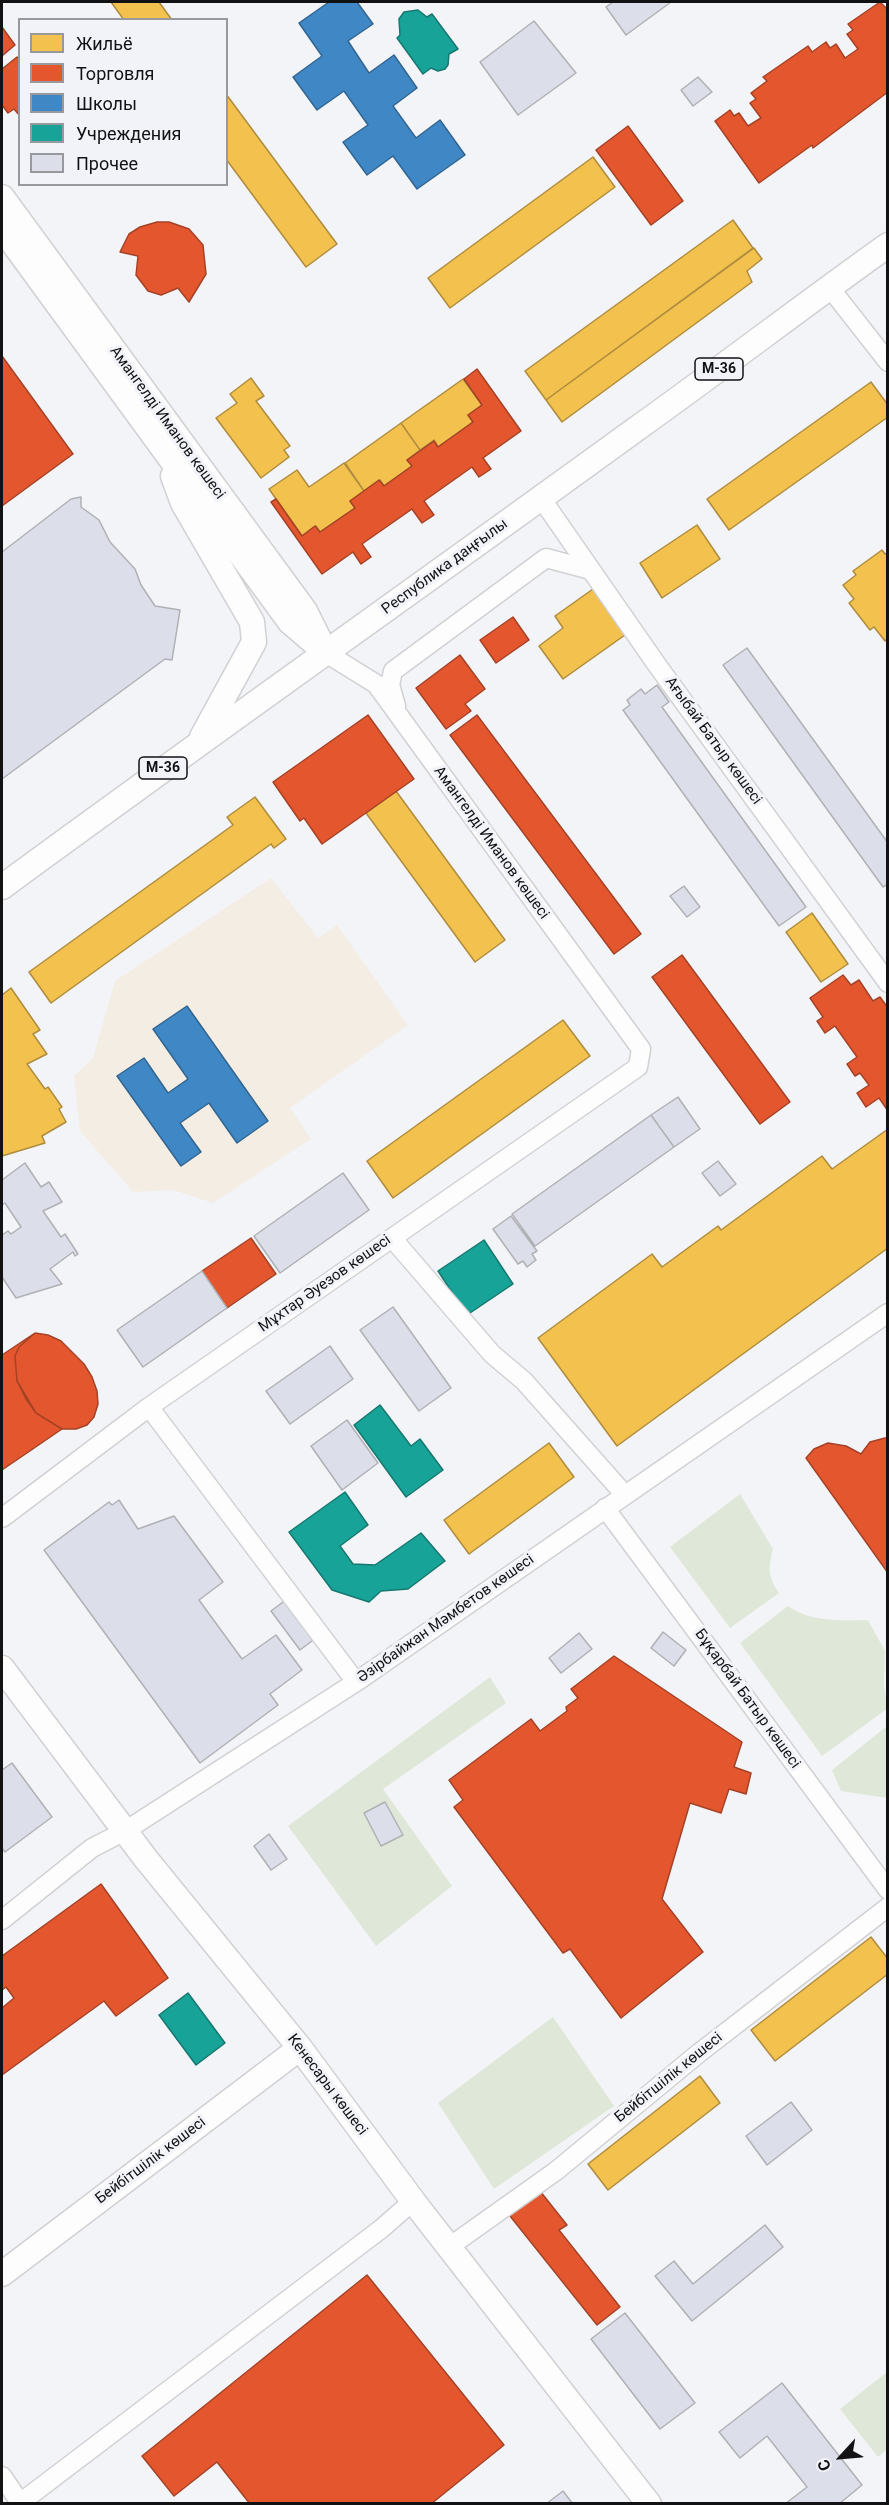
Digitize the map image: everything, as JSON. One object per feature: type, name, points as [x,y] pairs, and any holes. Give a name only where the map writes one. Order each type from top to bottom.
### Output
[{"type":"main road","name":"Амангелді Иманов көшесі","points":[[2,197],[305,611],[326,653]]},
{"type":"main road","name":"Амангелді Иманов көшесі","points":[[2,228],[290,622],[326,653]]},
{"type":"main road","name":"Республика даңғылы","points":[[2,887],[199,741],[326,653],[888,245]]},
{"type":"main road","points":[[163,448],[183,503],[252,622],[254,642],[199,741]]},
{"type":"main road","name":"Кенесары көшесі","points":[[2,1668],[125,1832],[300,2048],[413,2201],[649,2504]]},
{"type":"main road","name":"Бейбітшілік көшесі","points":[[2,2274],[300,2048]]},
{"type":"street","points":[[831,288],[888,362]]},
{"type":"street","name":"Ағыбай Батыр көшесі","points":[[546,494],[591,570],[888,982]]},
{"type":"street","points":[[404,722],[391,695],[393,671],[546,558],[591,570]]},
{"type":"street","name":"Амангелді Иманов көшесі","points":[[326,653],[376,684],[641,1049]]},
{"type":"street","name":"Мұхтар Әуезов көшесі","points":[[2,1518],[149,1407],[638,1067],[641,1049]]},
{"type":"street","points":[[392,1238],[492,1354],[524,1381],[625,1495]]},
{"type":"street","name":"Әзірбайжан Мәмбетов көшесі","points":[[2,1920],[92,1848],[125,1832],[356,1682],[888,1313]]},
{"type":"street","points":[[149,1407],[356,1682]]},
{"type":"street","name":"Бұқарбай Батыр көшесі","points":[[605,1508],[888,1890]]},
{"type":"street","name":"Бейбітшілік көшесі","points":[[449,2247],[556,2170],[699,2053],[888,1907]]},
{"type":"street","points":[[2,2476],[21,2503],[371,2236],[413,2201]]},
{"type":"shaded area","points":[[271,878],[318,938],[337,925],[408,1025],[290,1108],[311,1139],[213,1203],[173,1190],[133,1192],[80,1131],[74,1076],[93,1058],[115,981]]},
{"type":"green space","points":[[740,1494],[773,1549],[770,1572],[779,1593],[730,1628],[670,1547]]},
{"type":"green space","points":[[788,1606],[816,1618],[868,1620],[885,1651],[884,1683],[887,1709],[822,1756],[740,1643]]},
{"type":"green space","points":[[490,1677],[506,1703],[383,1789],[452,1886],[376,1946],[288,1826]]},
{"type":"green space","points":[[887,1726],[887,1798],[841,1791],[832,1770]]},
{"type":"green space","points":[[553,2017],[614,2106],[494,2189],[438,2103]]},
{"type":"green space","points":[[887,2372],[887,2449],[878,2457],[840,2409]]},
{"type":"building: Жильё","points":[[111,2],[159,2],[171,18],[123,18]]},
{"type":"building: Жильё","points":[[228,97],[337,244],[306,267],[228,162]]},
{"type":"building: Жильё","points":[[593,157],[615,187],[450,308],[428,278]]},
{"type":"building: Жильё","points":[[733,220],[753,248],[546,400],[525,371]]},
{"type":"building: Жильё","points":[[754,248],[762,259],[747,271],[752,282],[562,422],[546,400]]},
{"type":"building: Жильё","points":[[251,378],[264,396],[256,401],[290,446],[284,450],[289,457],[261,478],[216,418],[237,403],[230,394]]},
{"type":"building: Жильё","points":[[463,379],[482,405],[468,415],[473,422],[438,447],[434,440],[420,450],[401,423]]},
{"type":"building: Жильё","points":[[871,382],[888,405],[888,417],[729,530],[707,499]]},
{"type":"building: Жильё","points":[[401,423],[420,450],[407,460],[412,466],[384,486],[380,480],[364,491],[345,463]]},
{"type":"building: Жильё","points":[[344,463],[364,491],[350,501],[355,508],[320,532],[316,526],[302,536],[269,489],[297,470],[309,487]]},
{"type":"building: Жильё","points":[[697,525],[720,559],[662,598],[640,563]]},
{"type":"building: Жильё","points":[[882,550],[885,554],[888,552],[888,638],[885,641],[874,627],[870,630],[849,603],[854,599],[843,585],[856,575],[853,571]]},
{"type":"building: Жильё","points":[[593,589],[625,635],[563,679],[539,646],[563,628],[555,616]]},
{"type":"building: Жильё","points":[[396,791],[505,940],[475,962],[366,813]]},
{"type":"building: Жильё","points":[[255,797],[286,839],[274,848],[271,844],[51,1003],[29,972],[233,825],[227,817]]},
{"type":"building: Жильё","points":[[812,913],[848,964],[821,982],[786,932]]},
{"type":"building: Жильё","points":[[11,988],[40,1030],[33,1034],[47,1054],[27,1064],[45,1089],[48,1087],[62,1107],[59,1109],[66,1122],[42,1136],[45,1143],[2,1156],[2,995]]},
{"type":"building: Жильё","points":[[563,1020],[590,1056],[393,1198],[367,1161]]},
{"type":"building: Жильё","points":[[888,1129],[888,1248],[617,1446],[538,1338],[652,1254],[662,1267],[718,1226],[721,1230],[822,1156],[832,1169]]},
{"type":"building: Жильё","points":[[549,1443],[574,1477],[469,1554],[444,1520]]},
{"type":"building: Жильё","points":[[871,1937],[888,1959],[888,1974],[775,2061],[751,2030]]},
{"type":"building: Жильё","points":[[700,2076],[720,2103],[608,2190],[588,2164]]},
{"type":"building: Торговля","points":[[880,2],[888,10],[888,92],[813,148],[812,145],[759,183],[715,121],[730,110],[734,116],[739,113],[748,126],[761,118],[750,103],[756,99],[751,93],[767,81],[763,77],[808,46],[812,52],[826,42],[830,48],[836,44],[845,58],[858,49],[847,34],[853,30],[848,24]]},
{"type":"building: Торговля","points":[[2,27],[15,45],[2,56]]},
{"type":"building: Торговля","points":[[18,58],[18,114],[14,109],[8,113],[2,105],[2,69]]},
{"type":"building: Торговля","points":[[628,126],[683,201],[651,225],[596,150]]},
{"type":"building: Торговля","points":[[157,222],[169,222],[189,229],[203,245],[206,274],[189,302],[178,288],[161,295],[148,291],[136,275],[138,256],[120,252],[129,234],[140,227]]},
{"type":"building: Торговля","points":[[2,356],[73,454],[2,506]]},
{"type":"building: Торговля","points":[[477,369],[521,431],[483,458],[491,469],[479,477],[472,467],[424,501],[434,515],[422,523],[412,509],[362,544],[371,557],[361,564],[353,552],[322,574],[271,502],[276,499],[302,536],[315,526],[320,532],[355,508],[350,501],[379,480],[384,486],[412,466],[407,460],[434,441],[438,447],[473,422],[468,415],[482,405],[464,379]]},
{"type":"building: Торговля","points":[[513,617],[529,640],[496,663],[480,640]]},
{"type":"building: Торговля","points":[[460,655],[485,689],[465,704],[471,711],[446,729],[416,688]]},
{"type":"building: Торговля","points":[[368,715],[414,779],[322,844],[304,818],[300,821],[273,782]]},
{"type":"building: Торговля","points":[[477,715],[641,934],[614,954],[450,735]]},
{"type":"building: Торговля","points":[[682,955],[790,1102],[760,1124],[652,977]]},
{"type":"building: Торговля","points":[[843,975],[851,985],[859,980],[873,1001],[880,997],[888,1008],[888,1111],[879,1098],[866,1107],[857,1093],[869,1085],[860,1073],[855,1076],[847,1064],[857,1057],[835,1026],[825,1033],[817,1021],[823,1017],[810,998]]},
{"type":"building: Торговля","points":[[251,1238],[276,1274],[227,1308],[202,1271]]},
{"type":"building: Торговля","points":[[35,1333],[48,1335],[61,1341],[84,1364],[92,1377],[97,1391],[98,1404],[94,1417],[87,1425],[76,1429],[62,1429],[36,1413],[26,1399],[17,1381],[15,1356],[19,1347]]},
{"type":"building: Торговля","points":[[35,1333],[19,1347],[15,1356],[17,1381],[36,1413],[62,1429],[2,1470],[2,1355]]},
{"type":"building: Торговля","points":[[888,1438],[888,1573],[806,1458],[814,1449],[828,1443],[846,1446],[861,1454],[870,1442]]},
{"type":"building: Торговля","points":[[614,1656],[742,1742],[734,1767],[751,1773],[746,1794],[729,1789],[721,1813],[690,1803],[662,1899],[703,1952],[621,2018],[570,1949],[563,1953],[454,1807],[463,1800],[449,1780],[531,1719],[540,1731],[567,1711],[566,1707],[578,1698],[571,1689]]},
{"type":"building: Торговля","points":[[101,1884],[168,1978],[116,2016],[104,2001],[2,2075],[2,2008],[14,1998],[6,1987],[2,1990],[2,1956]]},
{"type":"building: Торговля","points":[[540,2191],[567,2225],[559,2230],[620,2307],[597,2325],[510,2216]]},
{"type":"building: Торговля","points":[[367,2275],[504,2445],[431,2504],[250,2504],[217,2462],[174,2496],[142,2456]]},
{"type":"building: Школы","points":[[329,2],[357,2],[373,24],[348,41],[369,73],[394,55],[417,88],[393,106],[416,138],[440,120],[465,155],[417,189],[393,156],[367,175],[343,142],[368,125],[344,91],[317,110],[293,77],[322,56],[299,23]]},
{"type":"building: Школы","points":[[187,1006],[268,1121],[237,1143],[209,1103],[180,1123],[201,1152],[181,1166],[117,1076],[144,1058],[168,1093],[188,1079],[153,1029]]},
{"type":"building: Учреждения","points":[[418,10],[427,17],[432,14],[458,49],[449,54],[448,65],[445,69],[438,71],[431,68],[423,74],[397,38],[400,35],[399,19],[404,12]]},
{"type":"building: Учреждения","points":[[484,1240],[513,1284],[467,1315],[438,1271]]},
{"type":"building: Учреждения","points":[[380,1405],[411,1446],[420,1439],[443,1470],[406,1497],[354,1425]]},
{"type":"building: Учреждения","points":[[345,1492],[368,1525],[340,1546],[353,1564],[375,1565],[421,1533],[445,1561],[408,1589],[381,1591],[369,1602],[332,1590],[289,1532]]},
{"type":"building: Учреждения","points":[[188,1993],[225,2043],[196,2065],[159,2015]]},
{"type":"building: Прочее","points":[[613,2],[671,2],[626,35],[606,7]]},
{"type":"building: Прочее","points":[[534,21],[576,73],[518,115],[480,62]]},
{"type":"building: Прочее","points":[[698,77],[712,92],[693,106],[681,90]]},
{"type":"building: Прочее","points":[[81,497],[81,507],[99,520],[110,542],[135,569],[141,585],[155,606],[180,610],[172,660],[165,659],[2,779],[2,552],[71,499]]},
{"type":"building: Прочее","points":[[747,648],[888,843],[888,884],[883,887],[723,665]]},
{"type":"building: Прочее","points":[[657,685],[669,702],[662,707],[806,907],[779,926],[623,710],[630,705],[627,700],[641,689],[645,694]]},
{"type":"building: Прочее","points":[[684,886],[700,907],[687,917],[670,896]]},
{"type":"building: Прочее","points":[[678,1097],[700,1129],[674,1147],[651,1115]]},
{"type":"building: Прочее","points":[[651,1115],[674,1147],[535,1246],[512,1214]]},
{"type":"building: Прочее","points":[[718,1161],[736,1184],[720,1196],[702,1173]]},
{"type":"building: Прочее","points":[[25,1163],[41,1187],[49,1182],[62,1202],[43,1211],[61,1237],[65,1234],[78,1254],[75,1256],[73,1252],[50,1269],[62,1284],[16,1298],[2,1277],[2,1235],[8,1231],[11,1234],[21,1227],[5,1203],[2,1205],[2,1180]]},
{"type":"building: Прочее","points":[[343,1173],[369,1210],[280,1273],[254,1236]]},
{"type":"building: Прочее","points":[[511,1216],[537,1251],[532,1254],[536,1260],[527,1267],[523,1261],[518,1264],[493,1229]]},
{"type":"building: Прочее","points":[[202,1271],[227,1308],[143,1367],[117,1330]]},
{"type":"building: Прочее","points":[[393,1307],[451,1388],[419,1411],[360,1330]]},
{"type":"building: Прочее","points":[[330,1346],[353,1379],[290,1424],[266,1391]]},
{"type":"building: Прочее","points":[[347,1420],[378,1463],[342,1490],[311,1446]]},
{"type":"building: Прочее","points":[[119,1500],[138,1529],[174,1516],[223,1582],[199,1600],[242,1659],[276,1635],[302,1670],[270,1694],[278,1705],[200,1763],[44,1550],[109,1502],[112,1505]]},
{"type":"building: Прочее","points":[[287,1599],[316,1638],[300,1650],[271,1611]]},
{"type":"building: Прочее","points":[[663,1632],[686,1650],[674,1666],[651,1648]]},
{"type":"building: Прочее","points":[[579,1633],[592,1649],[561,1673],[549,1658]]},
{"type":"building: Прочее","points":[[12,1763],[52,1817],[5,1852],[2,1848],[2,1770]]},
{"type":"building: Прочее","points":[[385,1802],[403,1835],[381,1846],[364,1813]]},
{"type":"building: Прочее","points":[[269,1834],[287,1859],[271,1870],[254,1846]]},
{"type":"building: Прочее","points":[[791,2102],[812,2130],[767,2165],[746,2136]]},
{"type":"building: Прочее","points":[[765,2225],[783,2247],[692,2321],[655,2276],[674,2261],[693,2284]]},
{"type":"building: Прочее","points":[[625,2313],[695,2403],[660,2429],[591,2339]]},
{"type":"building: Прочее","points":[[782,2383],[862,2485],[839,2504],[785,2504],[807,2487],[767,2436],[740,2458],[719,2432]]},
{"type":"building: Прочее","points":[[563,2491],[573,2504],[546,2504]]}]
